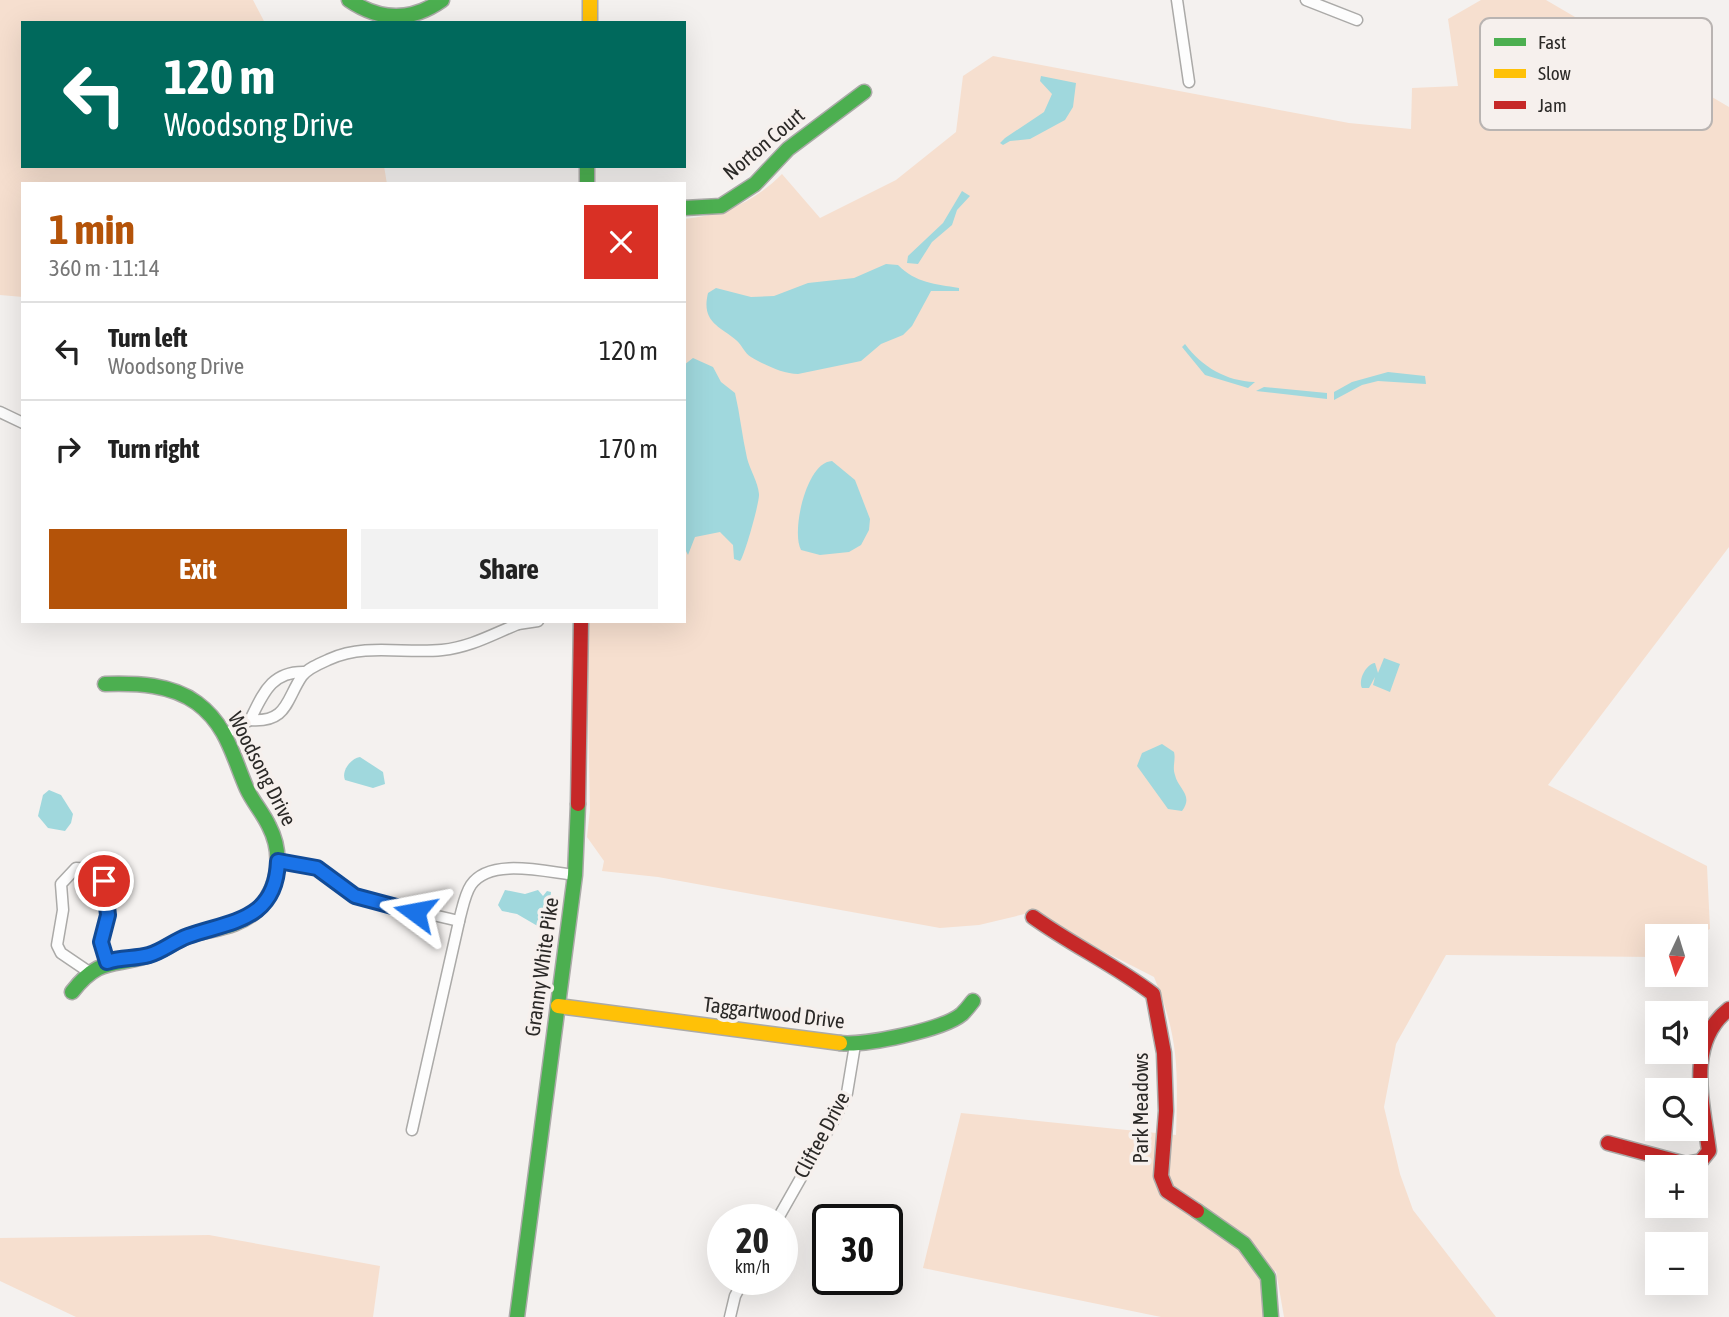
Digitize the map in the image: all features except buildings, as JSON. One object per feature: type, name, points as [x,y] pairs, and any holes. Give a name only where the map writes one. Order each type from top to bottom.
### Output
[{"type":"street","points":[[349,0],[367,12],[392,18],[417,14],[442,0]]},
{"type":"street","points":[[590,0],[590,21]]},
{"type":"street","points":[[1177,0],[1189,82]]},
{"type":"street","points":[[1306,0],[1357,20]]},
{"type":"street","name":"Norton Court","points":[[686,208],[721,205],[755,184],[788,149],[864,92]]},
{"type":"street","points":[[0,412],[21,422]]},
{"type":"street","points":[[250,720],[271,682],[284,674],[305,672],[340,655],[361,650],[435,650],[465,646],[517,623]]},
{"type":"street","name":"Granny White Pike","points":[[517,1317],[575,875],[581,745],[581,623]]},
{"type":"street","points":[[225,734],[250,720],[269,718],[285,708],[305,672]]},
{"type":"street","name":"Woodsong Drive","points":[[72,992],[89,972],[107,962],[148,956],[188,936],[243,920],[266,900],[274,884],[278,861],[271,831],[246,785],[225,734],[204,708],[175,691],[141,682],[105,684]]},
{"type":"street","points":[[278,861],[317,868],[360,898],[459,921]]},
{"type":"street","points":[[89,972],[64,956],[57,946],[63,911],[61,884],[76,868],[93,869],[104,881],[108,915],[101,942],[107,962]]},
{"type":"street","points":[[412,1130],[468,889],[486,872],[504,869],[575,875]]},
{"type":"street","name":"Park Meadows","points":[[1034,917],[1066,940],[1119,968],[1153,993],[1164,1054],[1166,1111],[1161,1176],[1167,1191],[1244,1244],[1268,1277],[1271,1317]]},
{"type":"street","name":"Taggartwood Drive","points":[[558,1006],[856,1045],[938,1026],[961,1015],[973,1000]]},
{"type":"street","points":[[1608,1143],[1686,1164],[1701,1161],[1709,1151],[1700,1058],[1703,1034],[1721,1013],[1729,1009]]},
{"type":"street","name":"Cliftee Drive","points":[[785,1204],[847,1093],[856,1045]]},
{"type":"street","points":[[730,1317],[736,1295]]},
{"type":"shaded area","points":[[0,0],[253,0],[264,21],[21,21],[21,168],[384,168],[387,182],[21,182],[21,297],[0,295]]},
{"type":"shaded area","points":[[1481,0],[1546,0],[1577,18],[1480,18],[1480,130],[1712,130],[1712,97],[1729,107],[1729,547],[1548,785],[1707,866],[1710,929],[1708,930],[1708,924],[1645,924],[1645,957],[1446,955],[1396,1044],[1384,1107],[1400,1174],[1413,1210],[1496,1317],[1284,1317],[1276,1271],[1262,1279],[1264,1317],[1161,1317],[923,1268],[961,1113],[1176,1135],[1177,1073],[1168,1018],[1154,977],[1029,913],[979,925],[940,928],[658,877],[602,871],[604,861],[587,837],[590,810],[586,623],[686,623],[686,219],[737,206],[782,174],[820,218],[896,180],[956,132],[963,76],[993,56],[1349,123],[1411,129],[1412,88],[1458,86],[1448,19]]},
{"type":"shaded area","points":[[209,1235],[380,1266],[373,1317],[76,1317],[0,1281],[0,1238]]},
{"type":"water","points":[[1041,76],[1076,83],[1073,107],[1065,120],[1030,139],[1010,141],[1003,145],[1000,143],[1005,138],[1044,112],[1052,94],[1040,81]]},
{"type":"water","points":[[962,191],[970,196],[957,210],[952,225],[932,242],[918,264],[907,263],[908,256],[943,223]]},
{"type":"water","points":[[886,264],[898,265],[919,279],[959,288],[959,291],[931,291],[912,326],[903,335],[881,344],[861,361],[792,374],[749,356],[736,340],[713,322],[707,311],[708,293],[716,288],[751,297],[774,296],[808,283],[854,278]]},
{"type":"water","points":[[1185,344],[1199,360],[1215,371],[1234,379],[1255,382],[1248,388],[1205,375],[1182,347]]},
{"type":"water","points":[[693,358],[713,367],[721,382],[735,393],[747,458],[759,494],[740,561],[734,559],[733,545],[720,532],[695,537],[688,555],[686,551],[686,363]]},
{"type":"water","points":[[1388,372],[1425,376],[1426,384],[1378,381],[1362,385],[1334,400],[1334,392],[1352,382]]},
{"type":"water","points":[[1264,387],[1327,393],[1327,399],[1256,391]]},
{"type":"water","points":[[832,461],[855,480],[870,519],[869,530],[861,545],[849,552],[820,555],[801,550],[798,529],[808,485],[823,464]]},
{"type":"water","points":[[1384,658],[1400,664],[1390,692],[1373,685],[1375,677],[1369,688],[1362,688],[1361,681],[1366,669],[1375,663],[1378,673]]},
{"type":"water","points":[[1162,744],[1174,752],[1174,772],[1186,796],[1182,811],[1168,809],[1137,766],[1142,753]]},
{"type":"water","points":[[360,757],[383,772],[385,784],[373,788],[345,780],[344,773],[348,766]]},
{"type":"water","points":[[49,790],[61,795],[73,814],[65,831],[48,828],[38,816],[43,795]]},
{"type":"water","points":[[505,890],[525,894],[538,890],[543,896],[547,891],[551,892],[547,926],[541,928],[517,914],[502,911],[498,905]]},
{"type":"traffic: fast","points":[[349,0],[372,12],[396,16],[419,12],[442,0]]},
{"type":"traffic: fast","points":[[686,208],[721,206],[755,184],[788,149],[864,92]]},
{"type":"traffic: fast","points":[[587,168],[587,182]]},
{"type":"traffic: fast","points":[[72,992],[101,967],[142,958],[189,936],[227,926],[250,916],[271,891],[277,870],[276,847],[269,826],[247,789],[216,721],[197,703],[165,688],[105,684]]},
{"type":"traffic: fast","points":[[517,1317],[575,875],[578,804]]},
{"type":"traffic: fast","points":[[840,1043],[884,1039],[938,1026],[962,1014],[973,1001]]},
{"type":"traffic: fast","points":[[1197,1211],[1244,1244],[1268,1277],[1271,1317]]},
{"type":"traffic: slow","points":[[590,0],[590,21]]},
{"type":"traffic: slow","points":[[558,1006],[840,1043]]},
{"type":"traffic: jam","points":[[578,804],[581,623]]},
{"type":"traffic: jam","points":[[1033,917],[1153,994],[1164,1053],[1166,1111],[1161,1176],[1167,1191],[1197,1211]]},
{"type":"traffic: jam","points":[[1608,1143],[1686,1164],[1701,1161],[1709,1151],[1701,1094],[1702,1056],[1706,1039],[1715,1023],[1729,1009]]},
{"type":"route","points":[[104,881],[108,915],[101,942],[107,962],[148,956],[188,936],[243,920],[257,911],[266,900],[274,884],[278,861],[317,868],[355,896],[415,912]]}]
